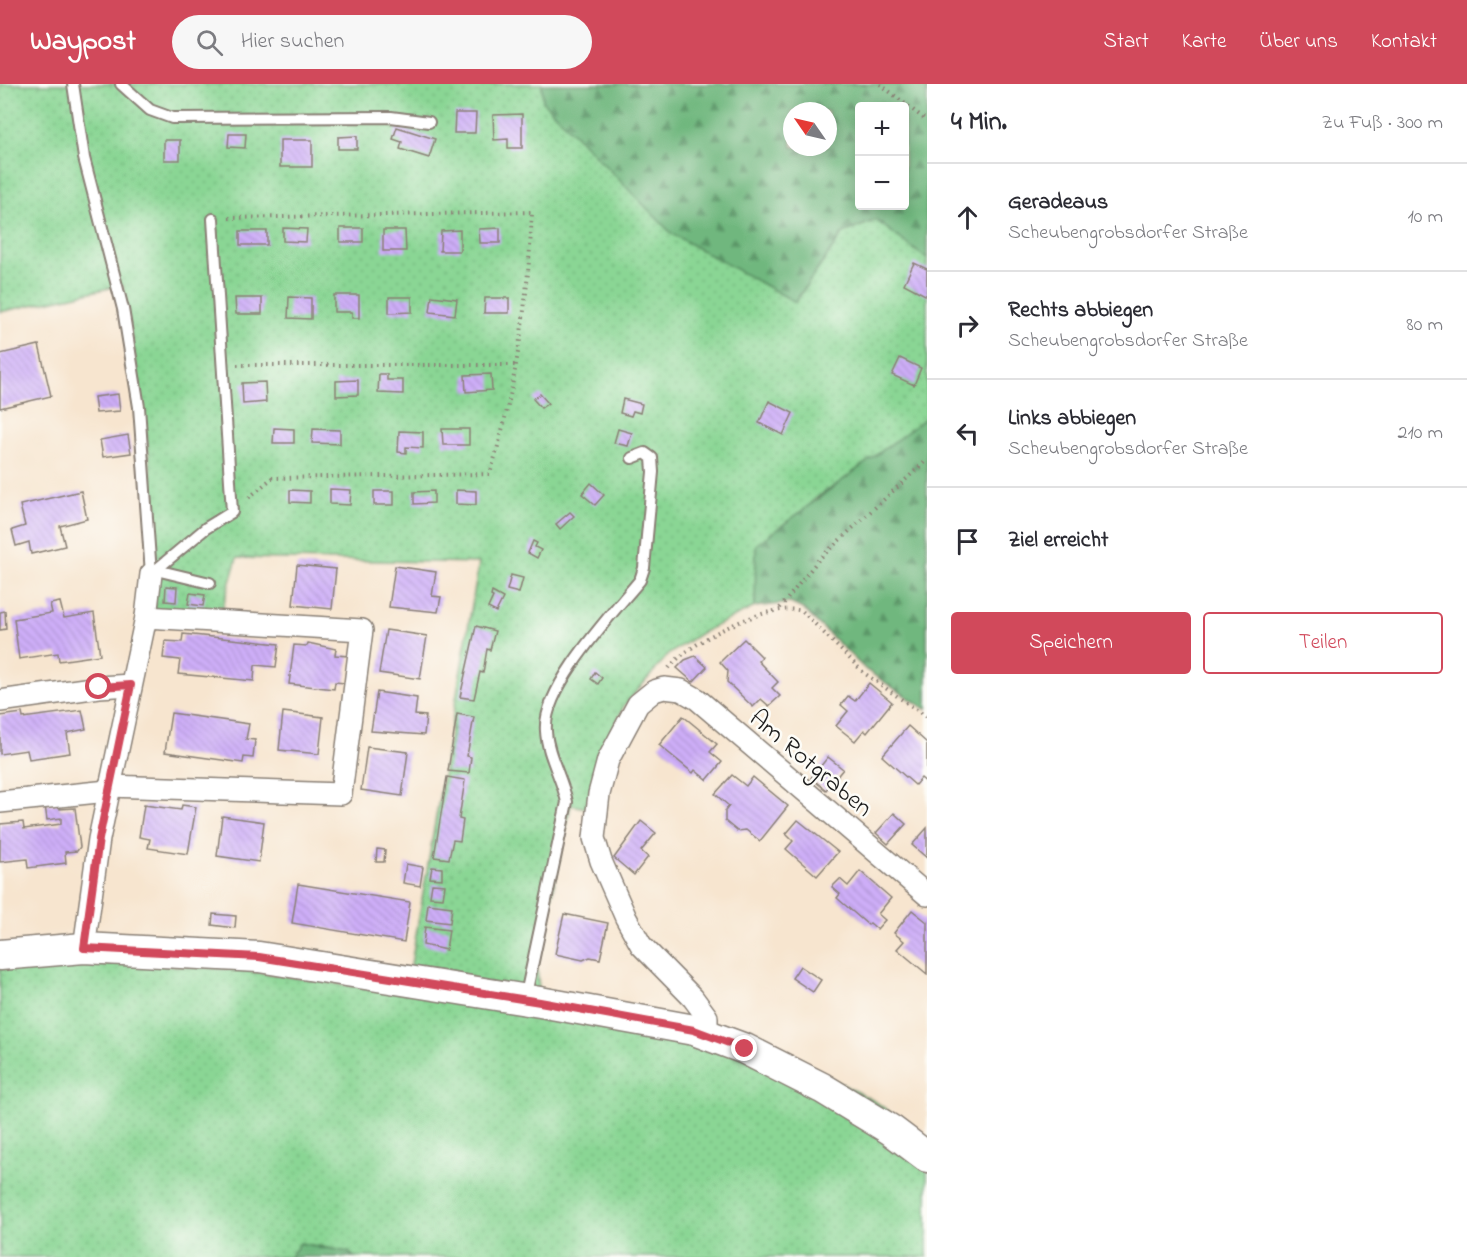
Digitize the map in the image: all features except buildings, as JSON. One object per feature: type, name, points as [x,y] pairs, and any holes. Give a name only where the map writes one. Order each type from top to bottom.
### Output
[{"type":"main road","points":[[0,955],[84,948],[259,957],[525,999],[694,1030],[745,1049],[822,1088],[891,1130],[927,1157]]},
{"type":"street","points":[[84,948],[109,788],[146,617],[153,572]]},
{"type":"street","points":[[0,802],[109,788],[341,794],[362,630],[146,617]]},
{"type":"street","points":[[0,701],[99,687],[131,685]]},
{"type":"street","name":"Am Rotgraben","points":[[654,691],[664,688],[681,690],[697,699],[927,895]]},
{"type":"street","points":[[654,691],[638,704],[608,760],[599,794],[594,838],[601,861],[626,918],[641,945],[693,998],[707,1017],[707,1035]]},
{"type":"lane","points":[[73,84],[84,158],[123,309],[139,407],[153,572]]},
{"type":"lane","points":[[120,84],[150,110],[172,118],[391,117],[429,122]]},
{"type":"lane","points":[[153,572],[206,528],[232,512],[213,219]]},
{"type":"lane","points":[[525,999],[567,802],[563,781],[546,732],[546,710],[560,682],[640,580],[644,568],[653,472],[652,458],[645,453],[632,458]]},
{"type":"lane","points":[[153,572],[210,584]]},
{"type":"path","points":[[880,84],[927,121]]},
{"type":"path","points":[[213,219],[532,212],[530,267],[516,365],[507,419],[490,474],[272,478],[232,512]]},
{"type":"path","points":[[224,366],[516,365]]},
{"type":"path","points":[[780,609],[819,559],[927,460]]},
{"type":"path","points":[[654,691],[673,663],[688,650],[740,623],[780,609],[791,608],[802,611],[864,673],[927,717]]},
{"type":"green space","points":[[0,84],[542,84],[543,102],[796,301],[843,233],[876,220],[927,259],[927,417],[866,465],[813,500],[756,590],[755,607],[701,633],[669,654],[624,706],[596,764],[586,808],[571,805],[537,967],[539,989],[778,1051],[876,1102],[927,1140],[927,1257],[354,1257],[348,1252],[301,1243],[290,1257],[0,1257],[0,969],[124,963],[242,970],[406,994],[479,563],[237,558],[221,613],[155,610],[155,528],[152,487],[143,406],[123,285],[0,312]]},
{"type":"green space","points":[[542,84],[927,84],[927,259],[876,220],[843,233],[795,302],[672,234],[543,102]]},
{"type":"green space","points":[[927,417],[927,710],[866,670],[803,609],[790,603],[755,607],[756,545]]},
{"type":"green space","points":[[300,1243],[348,1252],[354,1257],[290,1257]]},
{"type":"route","points":[[99,687],[131,685],[99,839],[84,948],[259,957],[540,1002],[694,1030],[745,1049]]}]
